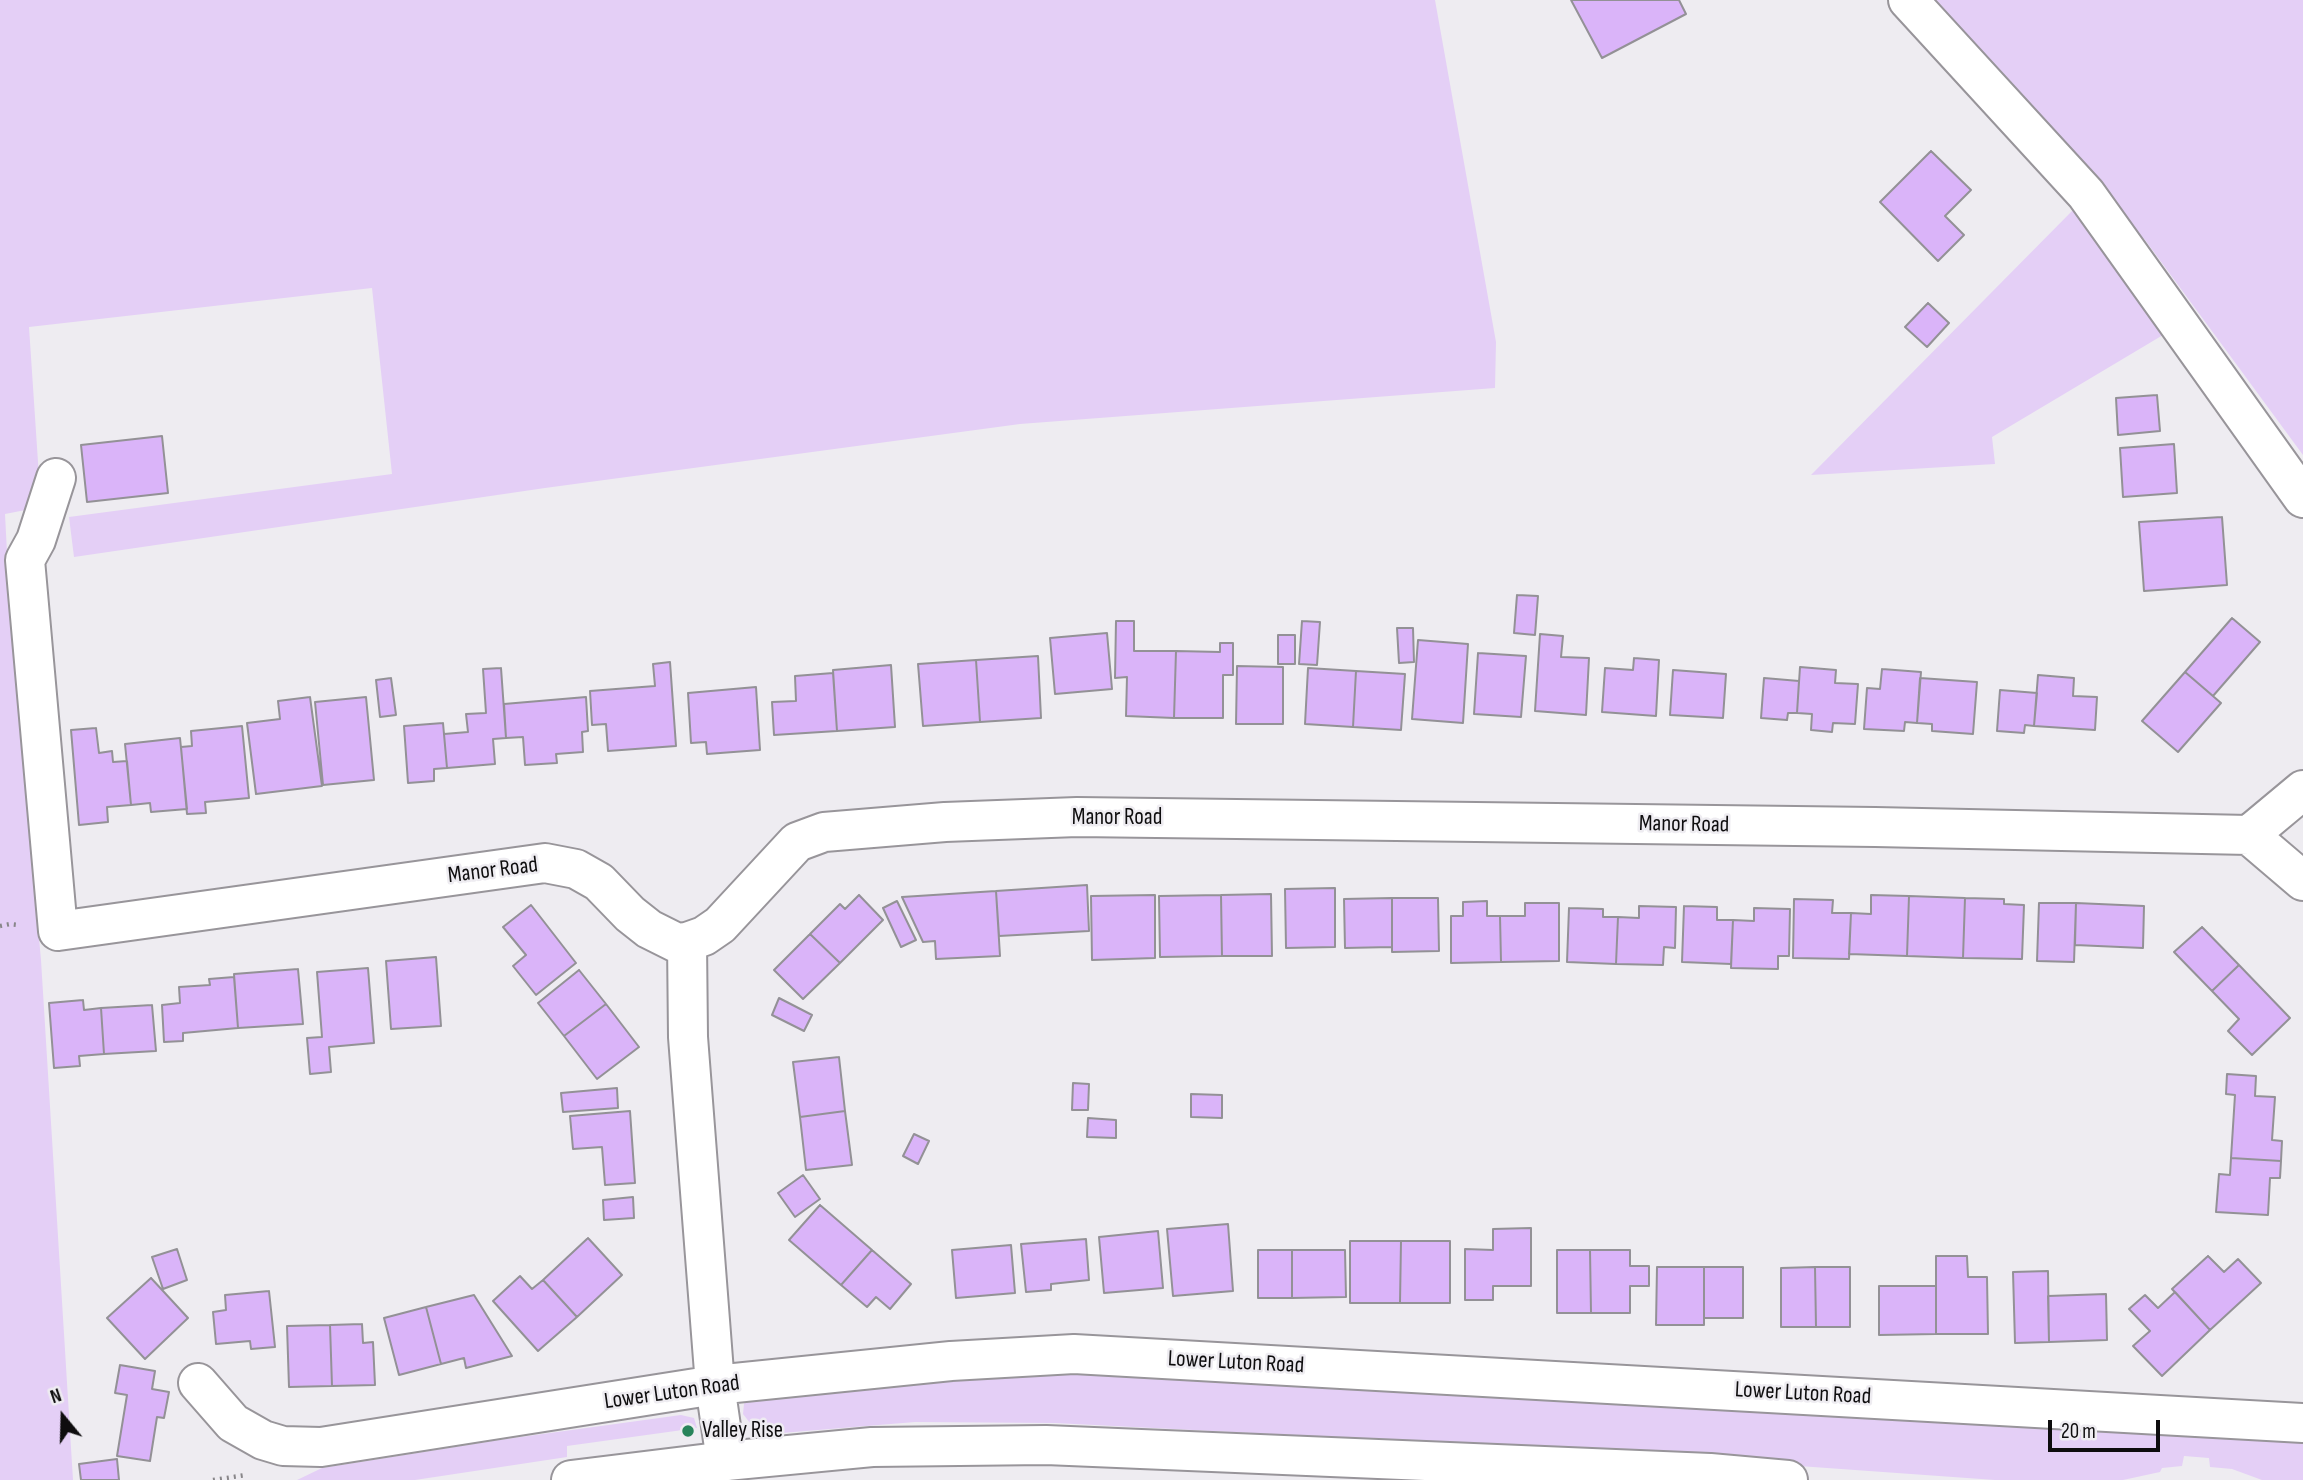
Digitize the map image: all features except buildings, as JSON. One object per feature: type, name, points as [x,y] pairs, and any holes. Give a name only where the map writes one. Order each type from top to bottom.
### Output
[{"type":"street","points":[[1908,0],[2086,194],[2303,498]]},
{"type":"street","name":"Manor Road","points":[[56,478],[36,540],[25,560],[58,931],[545,863],[576,869],[599,882],[649,929],[677,943],[687,942],[704,936],[720,925],[797,842],[824,832],[945,822],[1077,817],[1875,827],[2249,835]]},
{"type":"street","points":[[2303,790],[2249,835],[2303,881]]},
{"type":"street","points":[[687,942],[688,1037],[715,1385],[726,1461]]},
{"type":"street","name":"Lower Luton Road","points":[[198,1383],[233,1423],[263,1440],[283,1446],[321,1447],[715,1385],[951,1361],[1074,1354],[2303,1423]]},
{"type":"street","points":[[571,1480],[872,1447],[1046,1445],[1710,1473],[1788,1480]]},
{"type":"shaded area","points":[[0,0],[1435,0],[1496,342],[1495,388],[1020,424],[545,488],[74,557],[69,517],[392,474],[372,288],[29,327],[41,507],[5,514],[11,630],[41,960],[73,1480],[0,1480]]},
{"type":"shaded area","points":[[1932,0],[2303,0],[2303,455],[2145,240]]},
{"type":"shaded area","points":[[2073,210],[2125,270],[2163,335],[1992,437],[1995,464],[1811,475]]},
{"type":"shaded area","points":[[1068,1366],[2303,1440],[2303,1480],[2262,1480],[2232,1469],[2210,1467],[2209,1458],[2184,1456],[2182,1466],[2162,1468],[2160,1472],[2123,1480],[1995,1480],[1547,1448],[1055,1423],[915,1422],[769,1434],[750,1423],[743,1414],[749,1395]]},
{"type":"shaded area","points":[[681,1415],[694,1418],[697,1428],[567,1446],[567,1457],[415,1480],[297,1480],[322,1468]]},
{"type":"place","name":"Valley Rise","points":[[688,1431]]}]
